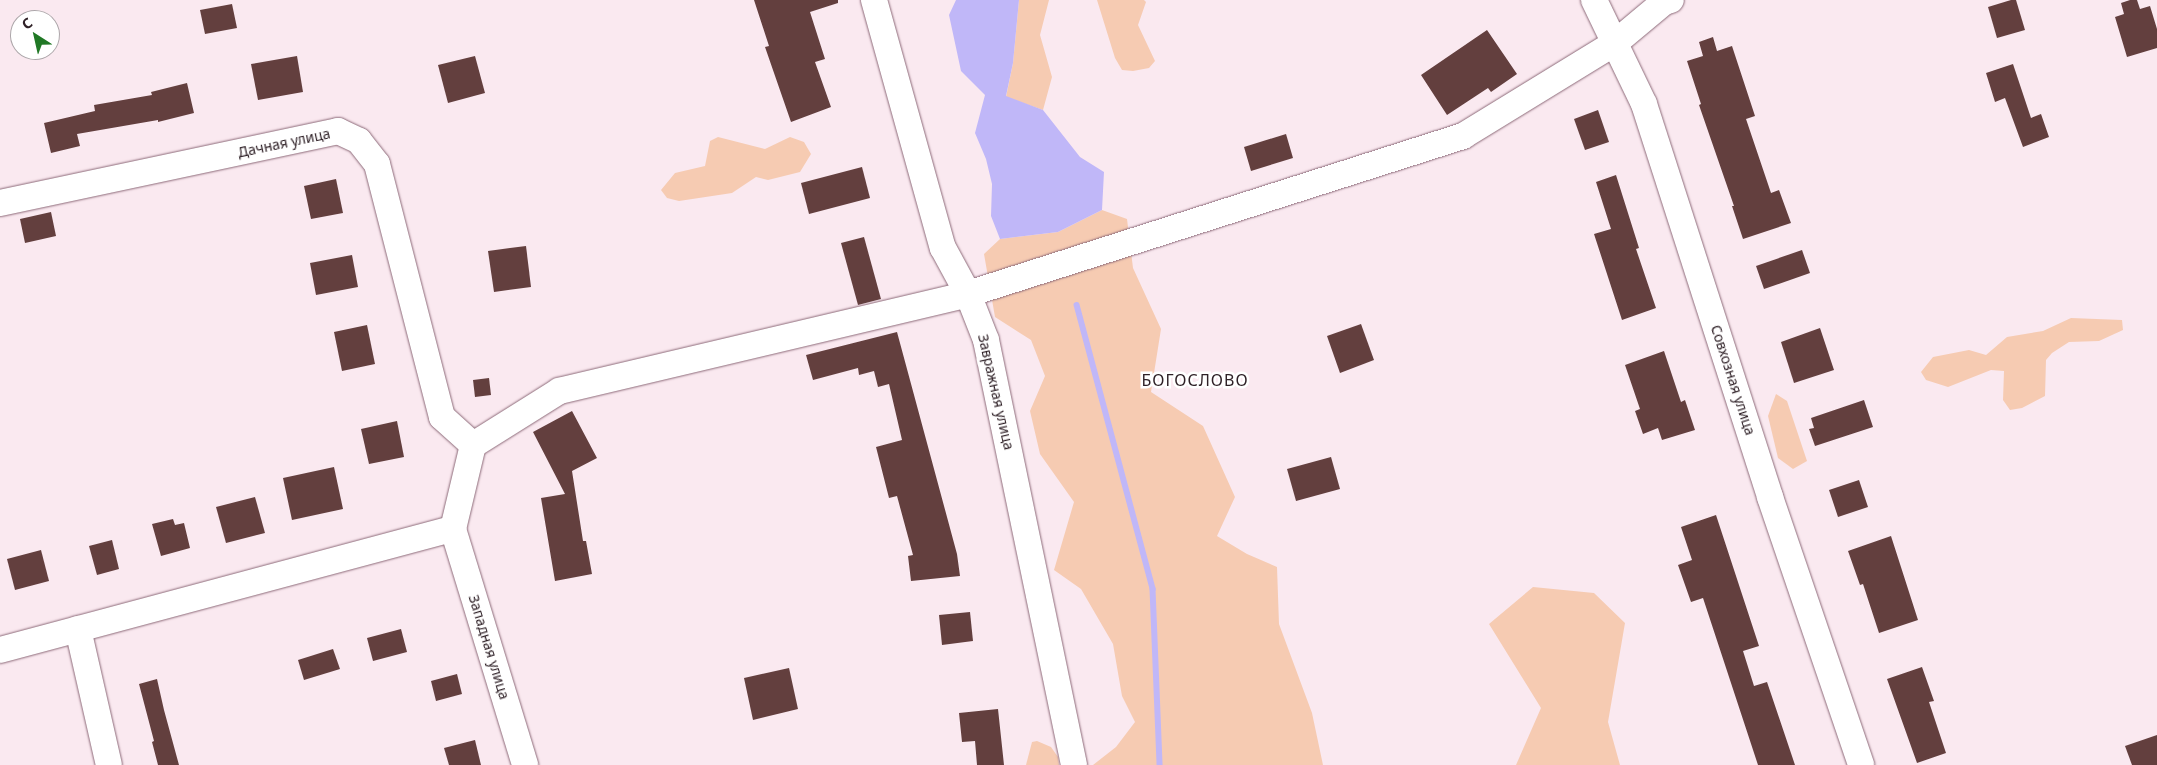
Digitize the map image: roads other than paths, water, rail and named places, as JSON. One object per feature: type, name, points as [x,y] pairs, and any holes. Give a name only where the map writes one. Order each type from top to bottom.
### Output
[{"type":"street","name":"Завражная улица","points":[[874,0],[943,248],[968,294],[986,340],[1074,765]]},
{"type":"street","name":"Совхозная улица","points":[[1594,0],[1644,104],[1770,497],[1861,765]]},
{"type":"street","points":[[0,650],[453,529],[473,445],[559,391],[968,294],[1463,136],[1615,43],[1664,2],[1671,0]]},
{"type":"street","name":"Дачная улица","points":[[0,203],[338,131],[359,141],[377,164],[442,417],[473,445]]},
{"type":"street","name":"Западная улица","points":[[453,529],[525,765]]},
{"type":"street","points":[[78,629],[108,765]]},
{"type":"waterway","points":[[1077,305],[1153,589],[1160,765]]},
{"type":"district","name":"БОГОСЛОВО","points":[[1195,380]]}]
